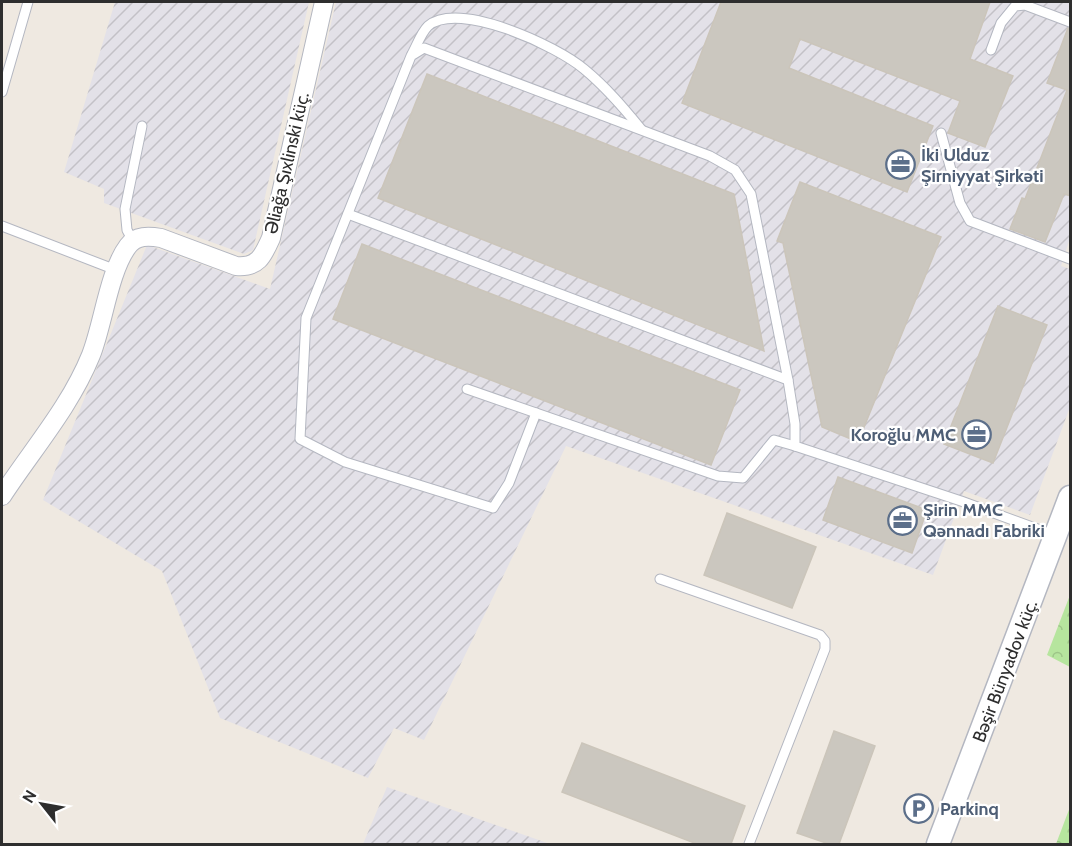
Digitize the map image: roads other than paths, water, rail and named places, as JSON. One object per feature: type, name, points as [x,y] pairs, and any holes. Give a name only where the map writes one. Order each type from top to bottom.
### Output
[{"type":"street","name":"Əliağa Şıxlinski küç.","points":[[132,241],[149,236],[161,238],[236,266],[246,267],[259,261],[271,238],[324,2]]},
{"type":"street","points":[[2,496],[39,444],[78,382],[99,330],[120,257],[132,241]]},
{"type":"street","name":"Bəşir Bünyadov küç.","points":[[940,844],[1071,497]]},
{"type":"lane","points":[[2,92],[28,2]]},
{"type":"lane","points":[[991,50],[1001,23],[1015,6],[1025,5],[1071,22]]},
{"type":"lane","points":[[536,413],[509,483],[493,508],[345,462],[300,439],[306,318],[411,56],[429,25],[440,19],[458,16],[474,17],[540,43],[582,67],[608,89],[643,131]]},
{"type":"lane","points":[[411,56],[424,48],[710,156],[735,170],[751,194],[788,380],[795,424],[795,446]]},
{"type":"lane","points":[[132,241],[127,230],[125,210],[142,126]]},
{"type":"lane","points":[[942,133],[960,203],[970,221],[1071,260]]},
{"type":"lane","points":[[348,214],[788,380]]},
{"type":"lane","points":[[2,226],[116,270]]},
{"type":"lane","points":[[467,389],[718,476],[743,478],[774,440],[961,501],[1056,536]]},
{"type":"lane","points":[[660,579],[820,635],[825,641],[825,649],[749,844]]},
{"type":"place","name":"İki Ulduz Şirniyyat Şirkəti","points":[[900,165]]},
{"type":"place","name":"Koroğlu MMC","points":[[977,435]]},
{"type":"place","name":"Şirin MMC Qənnadı Fabriki","points":[[902,520]]},
{"type":"place","name":"Parkinq","points":[[919,809]]}]
